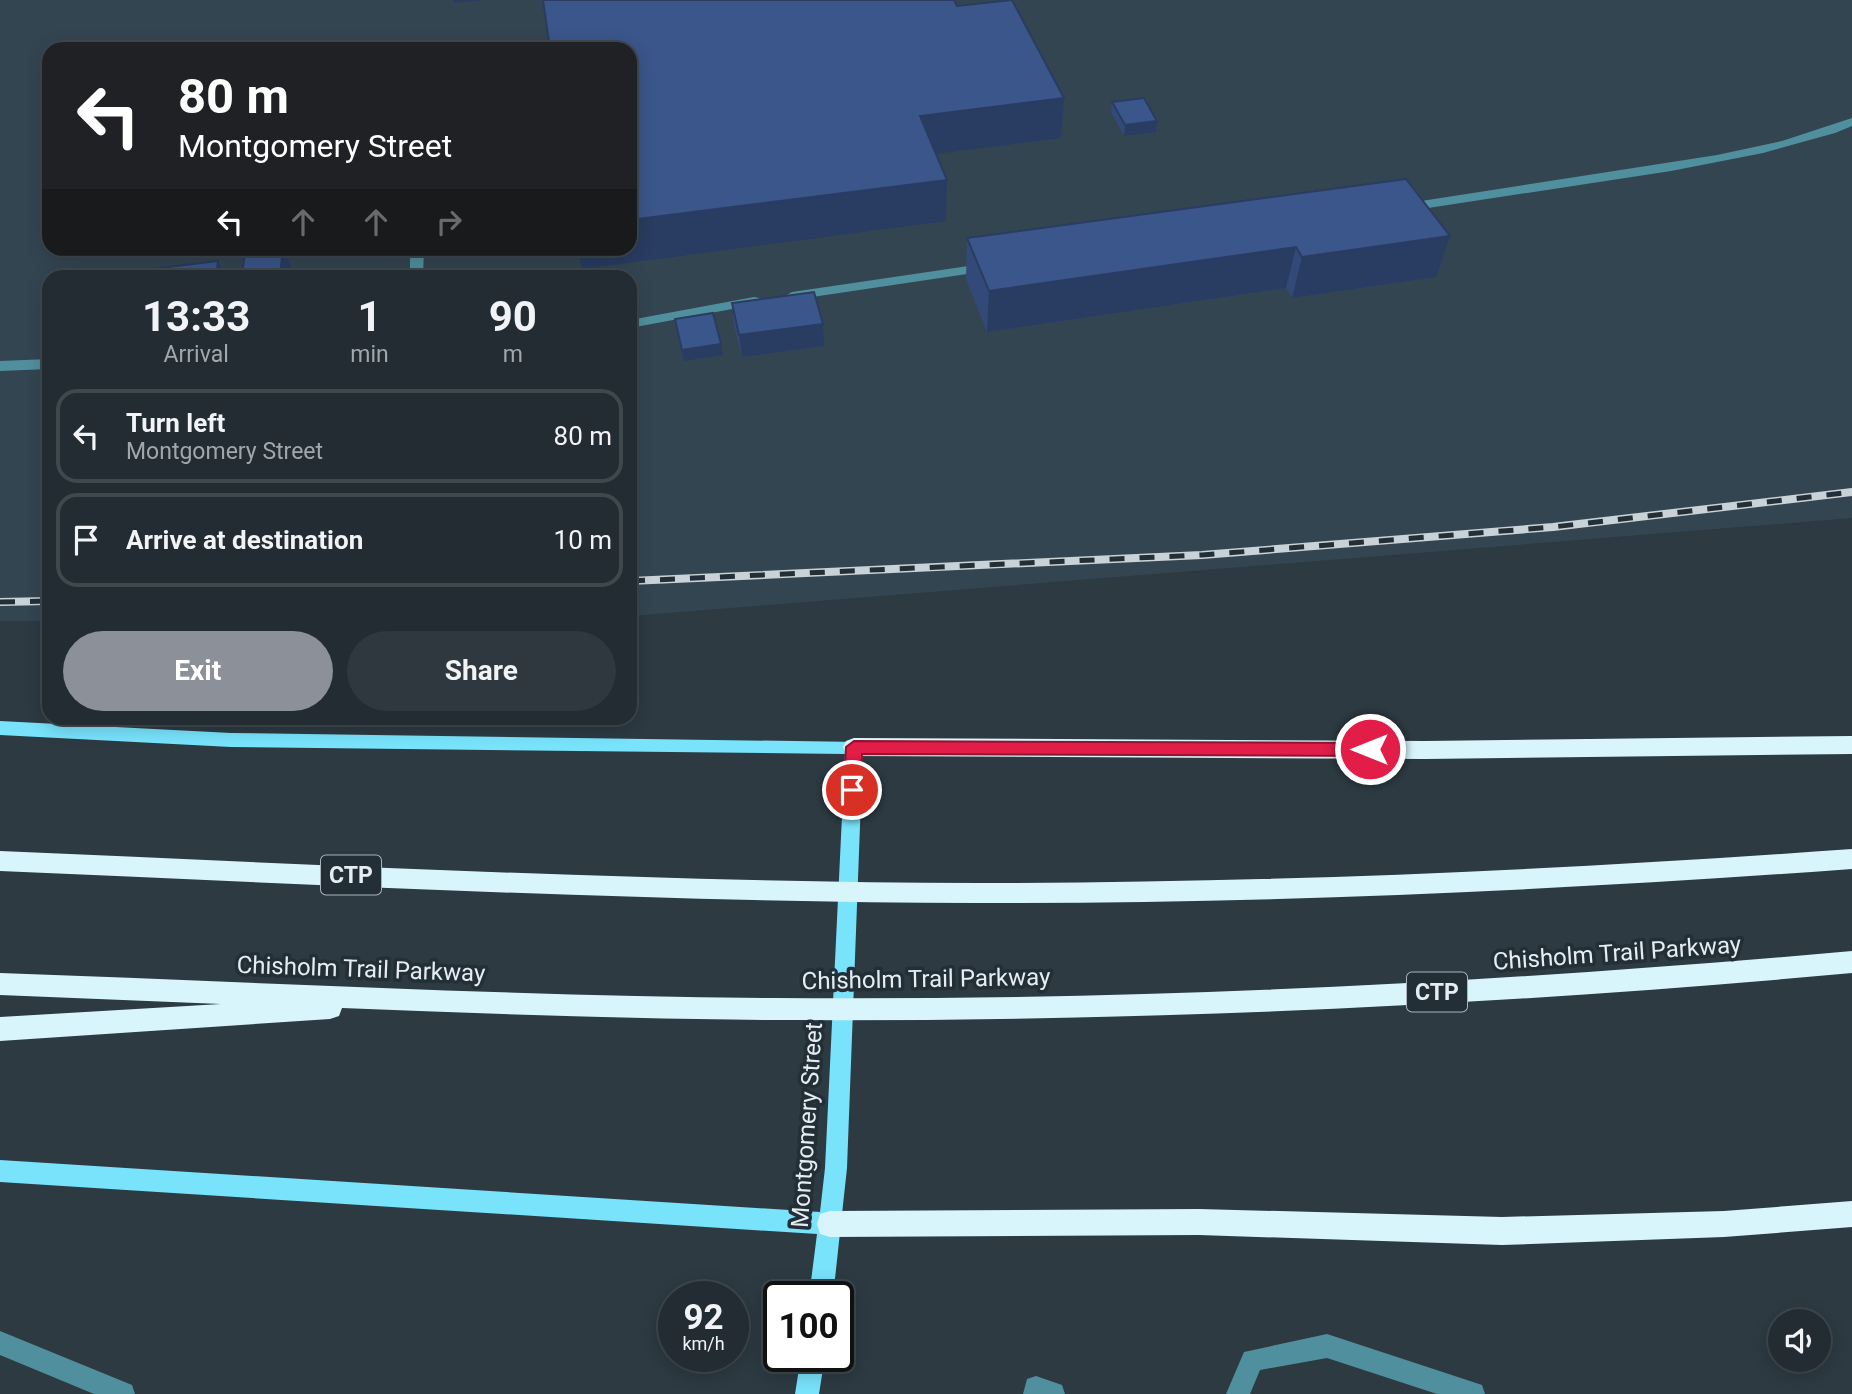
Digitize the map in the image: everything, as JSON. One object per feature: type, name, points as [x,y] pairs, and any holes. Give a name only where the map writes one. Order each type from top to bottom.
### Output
[{"type":"highway","points":[[854,747],[1438,750],[1852,745]]},
{"type":"highway","name":"CTP","points":[[0,861],[703,889],[1116,892],[1529,879],[1852,859]]},
{"type":"highway","name":"Chisholm Trail Parkway","points":[[0,984],[774,1009],[1255,1002],[1696,977],[1852,962]]},
{"type":"highway","points":[[0,1029],[450,1000]]},
{"type":"highway","points":[[830,1224],[1199,1222],[1515,1231],[1683,1226],[1852,1214]]},
{"type":"main road","points":[[0,729],[231,740],[854,747]]},
{"type":"main road","name":"Montgomery Street","points":[[823,1281],[835,1168],[854,747]]},
{"type":"main road","points":[[0,1171],[830,1224]]},
{"type":"main road","points":[[807,1394],[810,1372]]},
{"type":"street","points":[[1389,210],[1600,180],[1708,160],[1791,142],[1852,122]]},
{"type":"street","points":[[637,323],[734,304],[1007,265]]},
{"type":"street","points":[[0,366],[42,364]]},
{"type":"street","points":[[0,1343],[123,1394]]},
{"type":"street","points":[[1238,1394],[1252,1360],[1326,1346],[1473,1394]]},
{"type":"street","points":[[1035,1394],[1036,1388],[1053,1394]]},
{"type":"shaded area","points":[[0,0],[1852,0],[1852,518],[637,615],[637,270],[42,270],[42,621],[0,621]]},
{"type":"building","points":[[543,0],[954,0],[957,6],[1012,0],[1064,98],[920,116],[947,180],[637,219],[637,42],[549,42]]},
{"type":"building","points":[[1144,98],[1157,121],[1125,125],[1112,102]]},
{"type":"building","points":[[1406,179],[1450,236],[1302,257],[1296,247],[989,291],[967,238]]},
{"type":"building","points":[[244,256],[282,256],[281,270],[243,270]]},
{"type":"building","points":[[218,261],[217,270],[143,270]]},
{"type":"building","points":[[814,292],[823,324],[739,335],[732,303]]},
{"type":"building","points":[[713,313],[721,344],[682,350],[675,319]]},
{"type":"railway","points":[[637,581],[1202,555],[1553,527],[1852,492]]},
{"type":"railway","points":[[0,602],[42,601]]},
{"type":"route","points":[[852,790],[854,747],[1370,749]]}]
